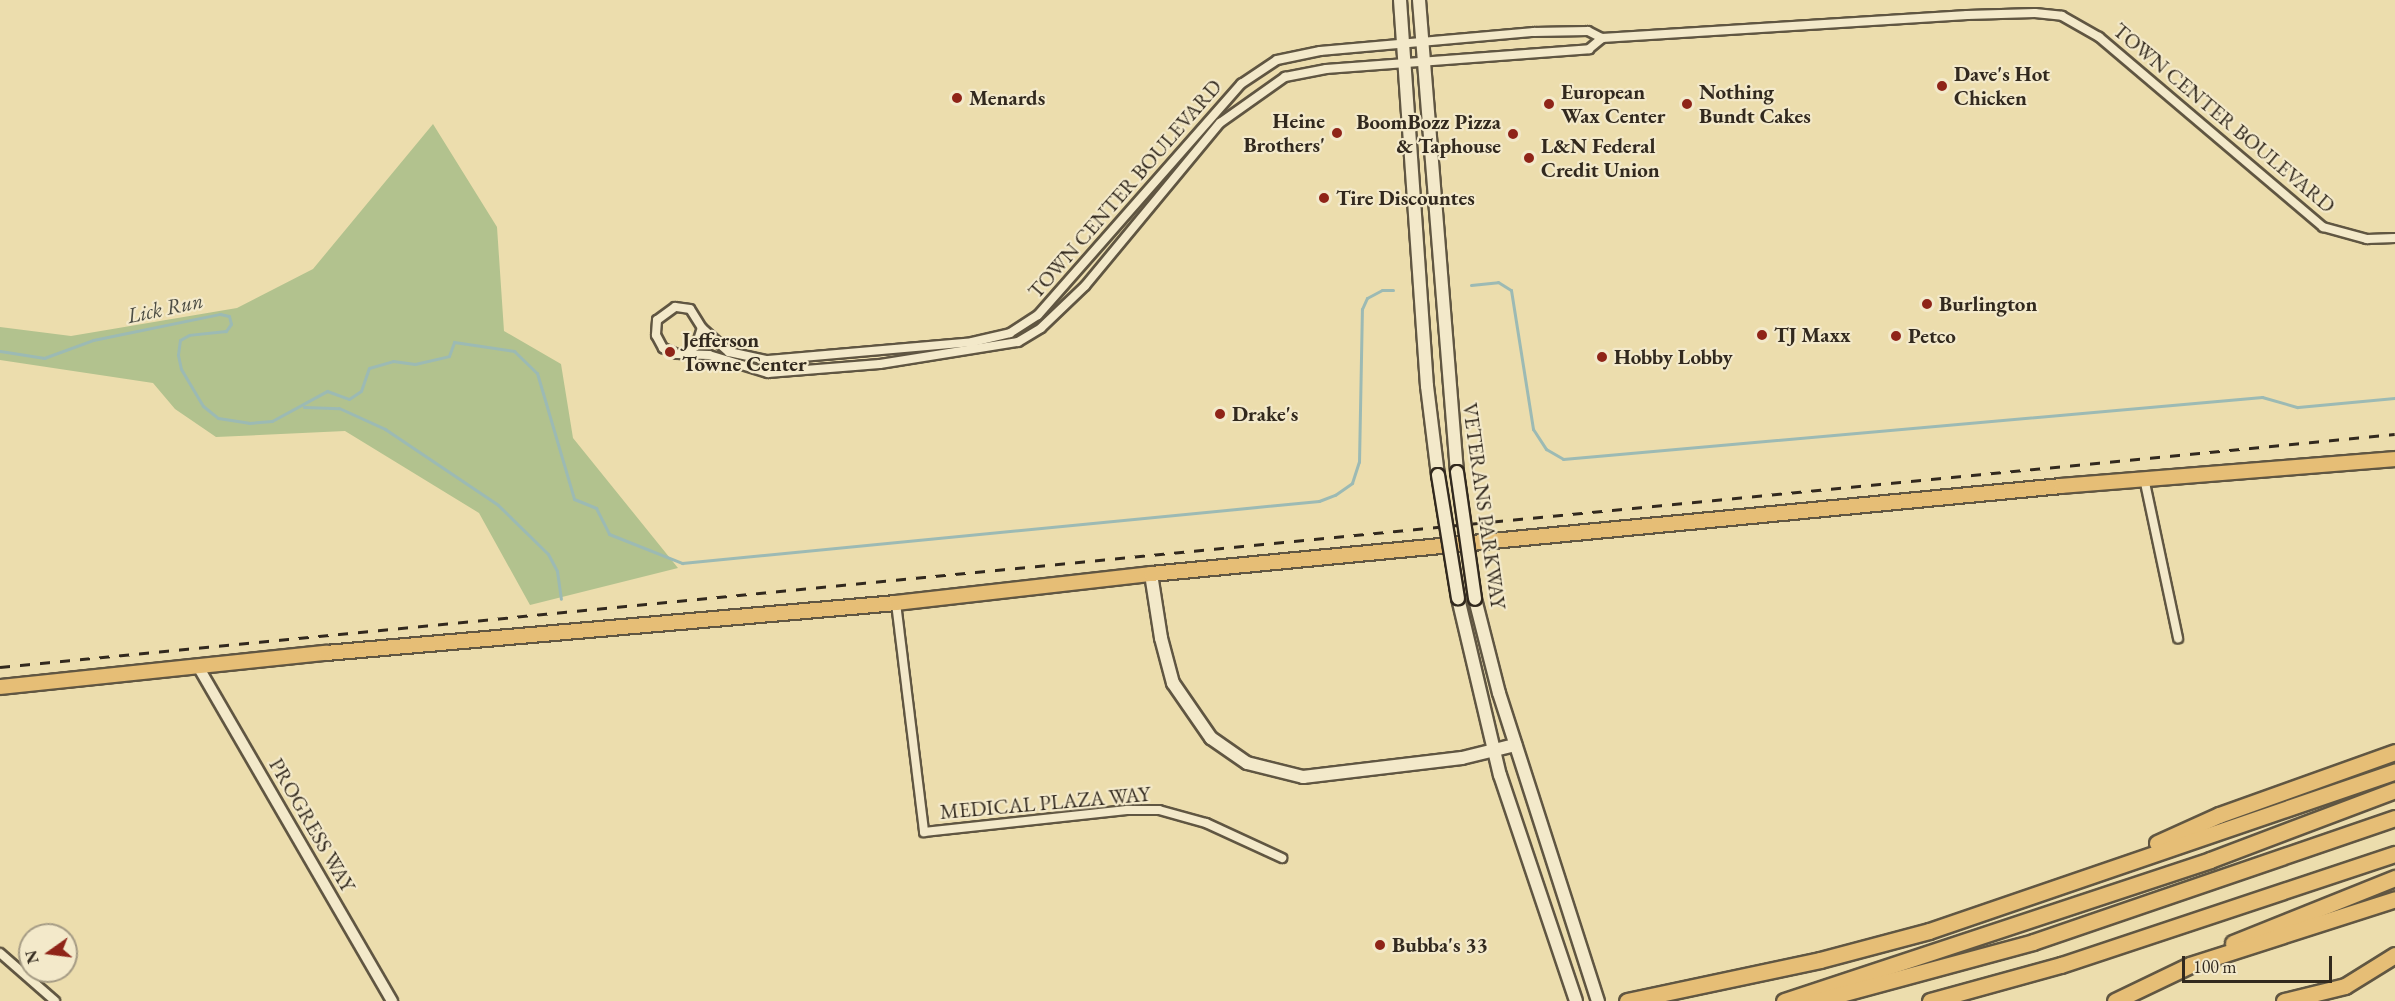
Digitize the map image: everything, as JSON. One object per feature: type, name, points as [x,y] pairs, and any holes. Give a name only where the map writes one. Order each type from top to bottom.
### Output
[{"type":"highway","points":[[2020,902],[2219,815],[2395,752]]},
{"type":"highway","points":[[1627,1001],[1820,960],[2020,902],[2395,771]]},
{"type":"highway","points":[[1784,1001],[2210,860],[2395,790]]},
{"type":"highway","points":[[1815,1001],[2033,942],[2395,818]]},
{"type":"highway","points":[[1930,1001],[2061,965],[2395,854]]},
{"type":"highway","points":[[2115,1001],[2260,930],[2395,878]]},
{"type":"highway","points":[[2190,965],[2395,899]]},
{"type":"highway","points":[[2284,1001],[2345,986],[2395,956]]},
{"type":"main road","name":"VETERANS PARKWAY","points":[[1400,0],[1427,386],[1438,475],[1458,598],[1494,750],[1576,1001]]},
{"type":"main road","name":"VETERANS PARKWAY","points":[[1419,0],[1422,63],[1457,472],[1475,598],[1515,745],[1598,1001]]},
{"type":"main road","points":[[0,687],[200,668],[326,653],[896,603],[1151,574],[2144,478],[2395,459]]},
{"type":"main road","points":[[1151,574],[1161,638],[1173,683],[1211,738],[1247,763],[1304,777],[1371,772],[1515,745]]},
{"type":"street","name":"TOWN CENTER BOULEVARD","points":[[702,327],[729,352],[768,360],[936,346],[1010,333],[1038,315],[1241,84],[1277,60],[1320,51],[1534,32],[1588,32],[1602,38],[1967,15],[2035,13],[2062,16],[2099,37],[2324,226],[2367,239],[2395,238]]},
{"type":"street","name":"TOWN CENTER BOULEVARD","points":[[685,353],[709,355],[768,373],[880,364],[1018,342],[1041,328],[1085,286],[1220,123],[1285,77],[1326,69],[1405,65],[1589,49],[1602,38]]},
{"type":"street","points":[[683,307],[696,314],[702,327],[696,346],[685,353],[663,348],[656,335],[657,320],[668,309],[683,307]]},
{"type":"street","points":[[2144,478],[2178,638]]},
{"type":"street","name":"MEDICAL PLAZA WAY","points":[[896,603],[924,832],[1127,810],[1159,810],[1206,823],[1282,858]]},
{"type":"street","name":"PROGRESS WAY","points":[[200,668],[392,1001]]},
{"type":"street","points":[[0,953],[56,1001]]},
{"type":"green space","points":[[433,124],[497,227],[504,331],[561,364],[573,438],[678,568],[530,605],[479,513],[345,431],[216,437],[175,409],[153,383],[0,360],[0,327],[71,336],[237,308],[313,269]]},
{"type":"waterway","points":[[1471,285],[1498,282],[1511,290],[1533,429],[1546,449],[1563,459],[2262,397],[2298,407],[2395,398]]},
{"type":"waterway","name":"Lick Run","points":[[0,351],[44,358],[93,340],[220,314],[229,316],[231,324],[226,331],[189,335],[180,340],[178,355],[181,369],[203,406],[218,418],[249,423],[272,421],[327,391],[349,399],[361,391],[369,368],[393,361],[415,364],[449,356],[454,342],[514,351],[537,373],[574,499],[596,508],[609,534],[682,563],[1319,501],[1335,495],[1352,483],[1359,462],[1362,309],[1367,298],[1382,290],[1393,290]]},
{"type":"waterway","points":[[304,407],[339,408],[385,429],[498,505],[548,554],[557,571],[561,599]]},
{"type":"railway","points":[[0,667],[2395,434]]},
{"type":"place","name":"Dave's Hot Chicken","points":[[1942,86]]},
{"type":"place","name":"Menards","points":[[957,98]]},
{"type":"place","name":"European Wax Center","points":[[1549,104]]},
{"type":"place","name":"Nothing Bundt Cakes","points":[[1687,104]]},
{"type":"place","name":"Heine Brothers'","points":[[1337,133]]},
{"type":"place","name":"BoomBozz Pizza & Taphouse","points":[[1513,134]]},
{"type":"place","name":"L&N Federal Credit Union","points":[[1529,158]]},
{"type":"place","name":"Tire Discountes","points":[[1324,198]]},
{"type":"place","name":"Burlington","points":[[1927,304]]},
{"type":"place","name":"TJ Maxx","points":[[1762,335]]},
{"type":"place","name":"Petco","points":[[1896,336]]},
{"type":"place","name":"Jefferson Towne Center","points":[[670,352]]},
{"type":"place","name":"Hobby Lobby","points":[[1602,357]]},
{"type":"place","name":"Drake's","points":[[1220,414]]},
{"type":"place","name":"Bubba's 33","points":[[1380,945]]}]
